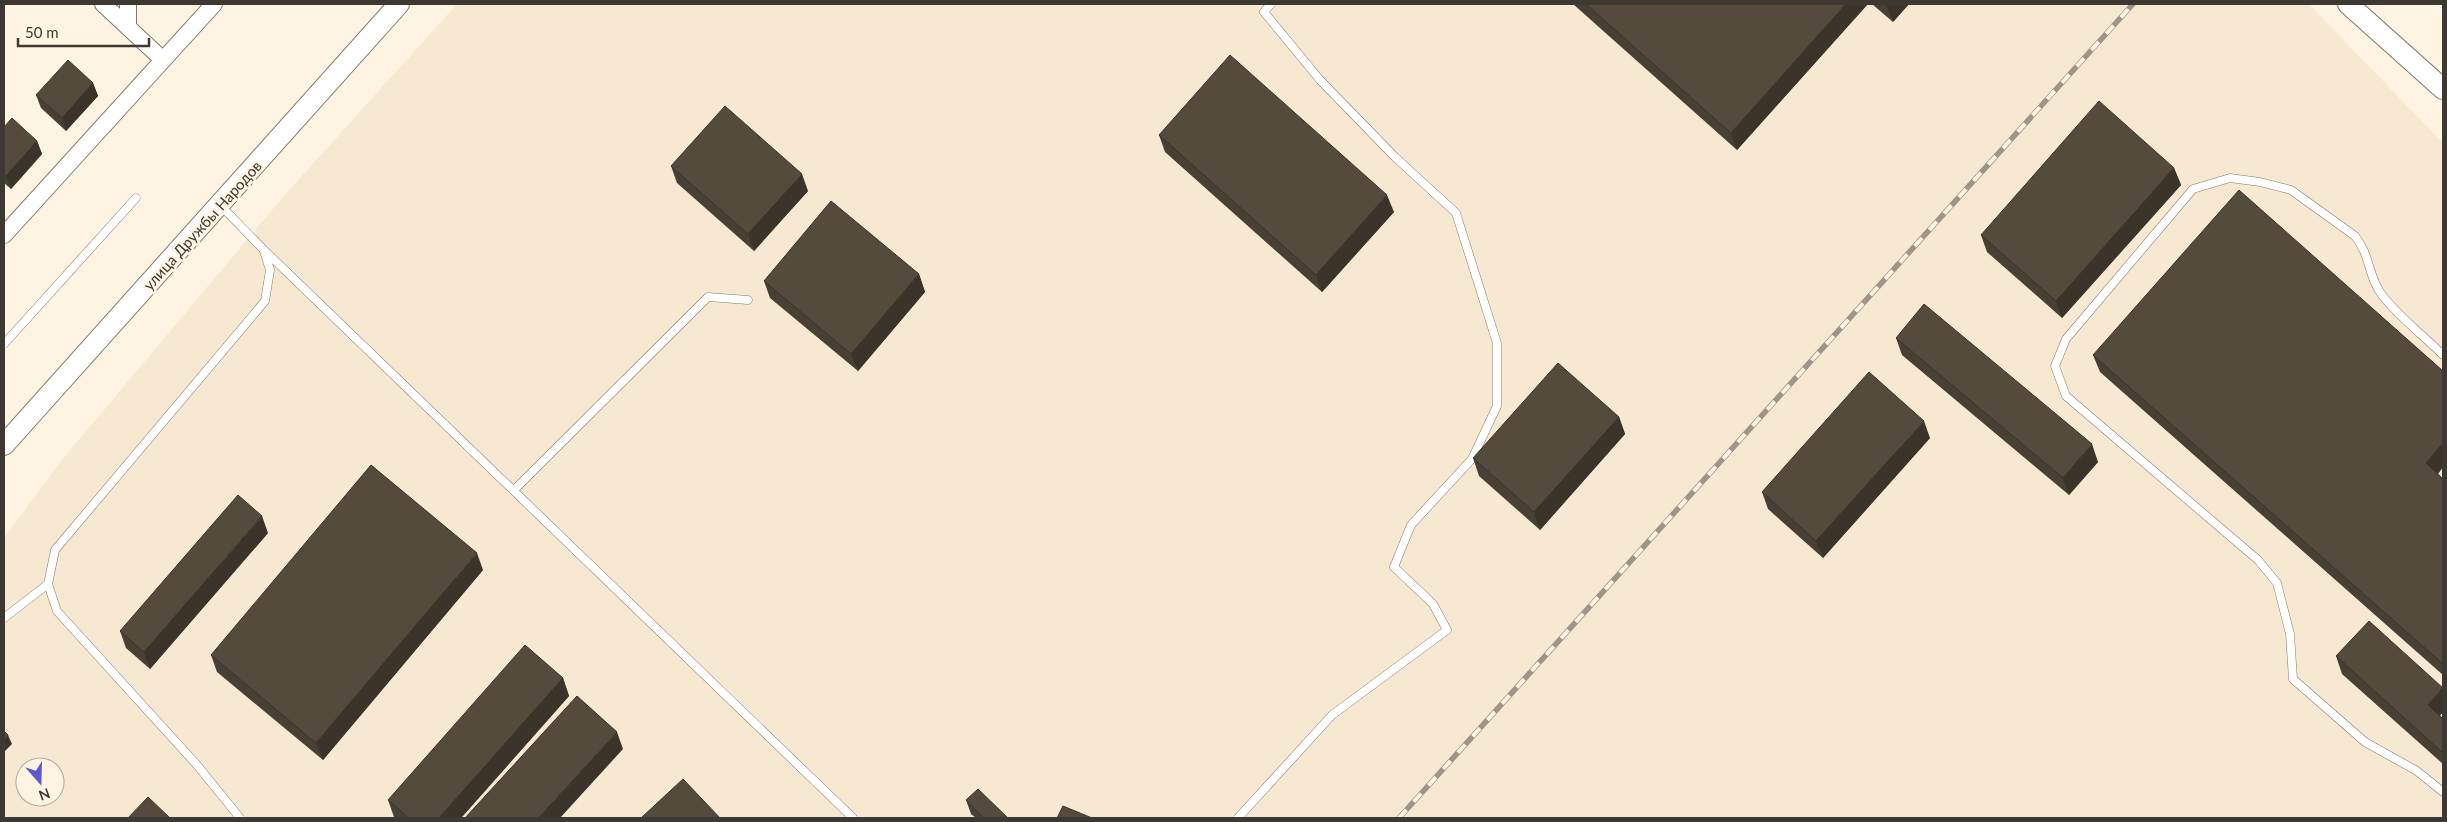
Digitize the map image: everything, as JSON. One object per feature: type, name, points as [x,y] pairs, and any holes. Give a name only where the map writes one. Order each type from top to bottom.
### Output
[{"type":"street","points":[[103,4],[162,59]]},
{"type":"street","points":[[128,4],[128,27]]},
{"type":"street","points":[[4,235],[214,4]]},
{"type":"street","name":"улица Дружбы Народов","points":[[4,445],[399,4]]},
{"type":"street","points":[[2348,4],[2443,89]]},
{"type":"lane","points":[[1238,818],[1332,715],[1446,630],[1433,604],[1394,567],[1411,525],[1472,459],[1497,406],[1497,344],[1456,213],[1395,157],[1320,80],[1264,12],[1271,4]]},
{"type":"lane","points":[[2443,355],[2382,295],[2374,282],[2371,265],[2363,246],[2355,236],[2291,190],[2260,182],[2230,178],[2194,189],[2066,339],[2055,366],[2066,396],[2258,560],[2277,583],[2290,634],[2293,679],[2365,742],[2417,771],[2443,792]]},
{"type":"lane","points":[[4,344],[136,198]]},
{"type":"lane","points":[[220,205],[264,250],[854,818]]},
{"type":"lane","points":[[240,818],[197,765],[57,611],[48,584],[54,550],[265,301],[270,270],[264,250]]},
{"type":"lane","points":[[514,490],[708,297],[748,300]]},
{"type":"lane","points":[[4,618],[48,584]]},
{"type":"shaded area","points":[[457,4],[2309,4],[2443,143],[2443,818],[4,818],[4,538],[61,461],[282,198]]},
{"type":"building","points":[[1586,4],[1846,4],[1731,133]]},
{"type":"building","points":[[1230,55],[1387,195],[1316,275],[1159,135]]},
{"type":"building","points":[[68,60],[93,83],[62,118],[36,95]]},
{"type":"building","points":[[2099,101],[2174,168],[2056,301],[1981,235]]},
{"type":"building","points":[[725,106],[802,174],[748,234],[671,166]]},
{"type":"building","points":[[12,118],[37,141],[6,176],[4,174],[4,127]]},
{"type":"building","points":[[2239,190],[2443,371],[2443,443],[2426,463],[2443,479],[2443,664],[2093,355]]},
{"type":"building","points":[[831,201],[919,274],[851,354],[764,281]]},
{"type":"building","points":[[1924,304],[2092,444],[2063,478],[1896,338]]},
{"type":"building","points":[[1558,363],[1619,417],[1534,512],[1473,458]]},
{"type":"building","points":[[1869,372],[1924,421],[1816,541],[1762,492]]},
{"type":"building","points":[[371,465],[477,553],[316,743],[211,655]]},
{"type":"building","points":[[238,495],[262,516],[144,652],[120,631]]},
{"type":"building","points":[[2369,621],[2443,688],[2428,705],[2443,719],[2443,753],[2336,656]]},
{"type":"building","points":[[525,645],[563,678],[439,818],[409,818],[388,800]]},
{"type":"building","points":[[577,696],[617,732],[538,818],[465,818]]},
{"type":"building","points":[[4,731],[8,735],[4,740]]},
{"type":"building","points":[[683,779],[720,818],[641,818]]},
{"type":"building","points":[[978,789],[1008,818],[984,818],[966,800]]},
{"type":"building","points":[[148,797],[170,818],[128,818]]},
{"type":"building","points":[[1063,806],[1092,818],[1057,818]]},
{"type":"railway","points":[[1399,818],[2133,4]]}]
